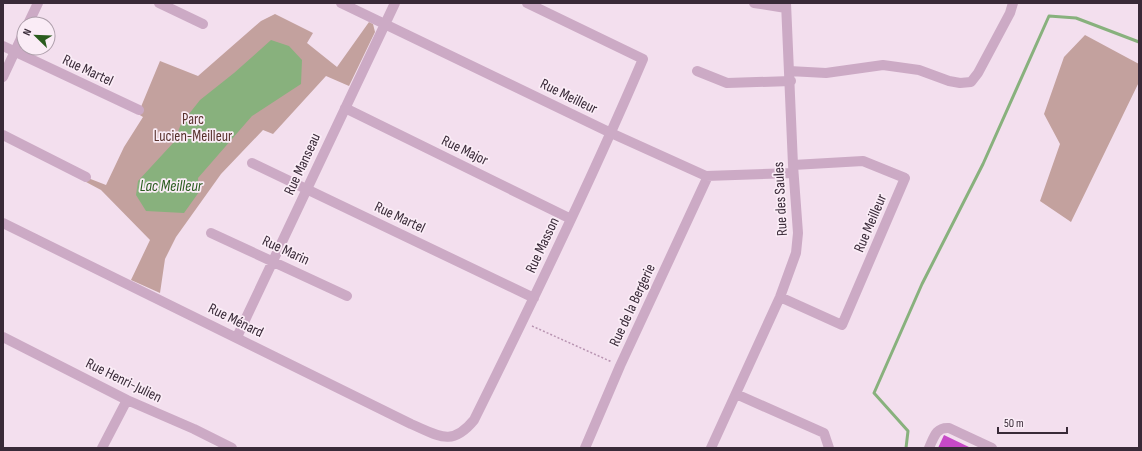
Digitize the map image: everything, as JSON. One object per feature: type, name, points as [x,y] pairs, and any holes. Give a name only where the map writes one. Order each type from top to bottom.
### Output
[{"type":"street","points":[[32,16],[38,3]]},
{"type":"street","points":[[159,3],[203,24]]},
{"type":"street","name":"Rue Meilleur","points":[[341,3],[611,133],[708,176],[793,169],[863,161],[906,178],[842,325],[780,297]]},
{"type":"street","name":"Rue Manseau","points":[[237,337],[395,3]]},
{"type":"street","name":"Rue Masson","points":[[457,436],[466,430],[474,420],[523,322],[611,133],[643,59],[527,3]]},
{"type":"street","points":[[754,3],[786,6]]},
{"type":"street","points":[[697,71],[727,83],[826,73],[883,65],[919,70],[949,81],[960,83],[971,82],[978,73],[1010,13],[1013,3]]},
{"type":"street","name":"Rue des Saules","points":[[711,448],[780,297],[796,253],[797,239],[786,6]]},
{"type":"street","name":"Rue Martel","points":[[3,46],[138,110]]},
{"type":"street","points":[[3,77],[15,51]]},
{"type":"street","name":"Rue Major","points":[[345,108],[571,219]]},
{"type":"street","points":[[3,135],[86,176]]},
{"type":"street","name":"Rue Martel","points":[[252,163],[534,298]]},
{"type":"street","name":"Rue de la Bergerie","points":[[586,448],[620,366],[708,176]]},
{"type":"street","name":"Rue Ménard","points":[[3,223],[411,424],[439,436],[457,436]]},
{"type":"street","name":"Rue Marin","points":[[211,232],[348,296]]},
{"type":"street","name":"Rue Henri-Julien","points":[[3,337],[127,400],[194,428],[232,448]]},
{"type":"street","points":[[736,394],[824,433],[829,448]]},
{"type":"street","points":[[102,448],[127,400]]},
{"type":"street","points":[[929,448],[937,431],[942,427],[949,428],[992,448]]},
{"type":"path","points":[[523,322],[620,366]]},
{"type":"green space","name":"Parc Lucien-Meilleur","points":[[275,14],[313,33],[307,43],[337,67],[369,22],[373,24],[375,32],[349,86],[326,76],[273,134],[263,130],[221,174],[176,237],[165,259],[160,293],[131,280],[150,240],[101,190],[86,182],[88,178],[106,185],[124,147],[143,117],[138,114],[160,61],[198,76],[261,21]]},
{"type":"green space","points":[[1085,35],[1139,64],[1139,82],[1071,222],[1040,201],[1060,144],[1044,114],[1064,57]]},
{"type":"water","name":"Lac Meilleur","points":[[271,40],[289,46],[302,60],[301,84],[252,116],[198,178],[199,192],[184,213],[146,211],[136,195],[138,181],[174,142],[181,124],[200,100],[234,73]]},
{"type":"building","points":[[944,435],[971,448],[938,448]]},
{"type":"waterway","points":[[906,448],[908,431],[874,393],[922,284],[983,164],[1049,16],[1076,18],[1139,42]]}]
